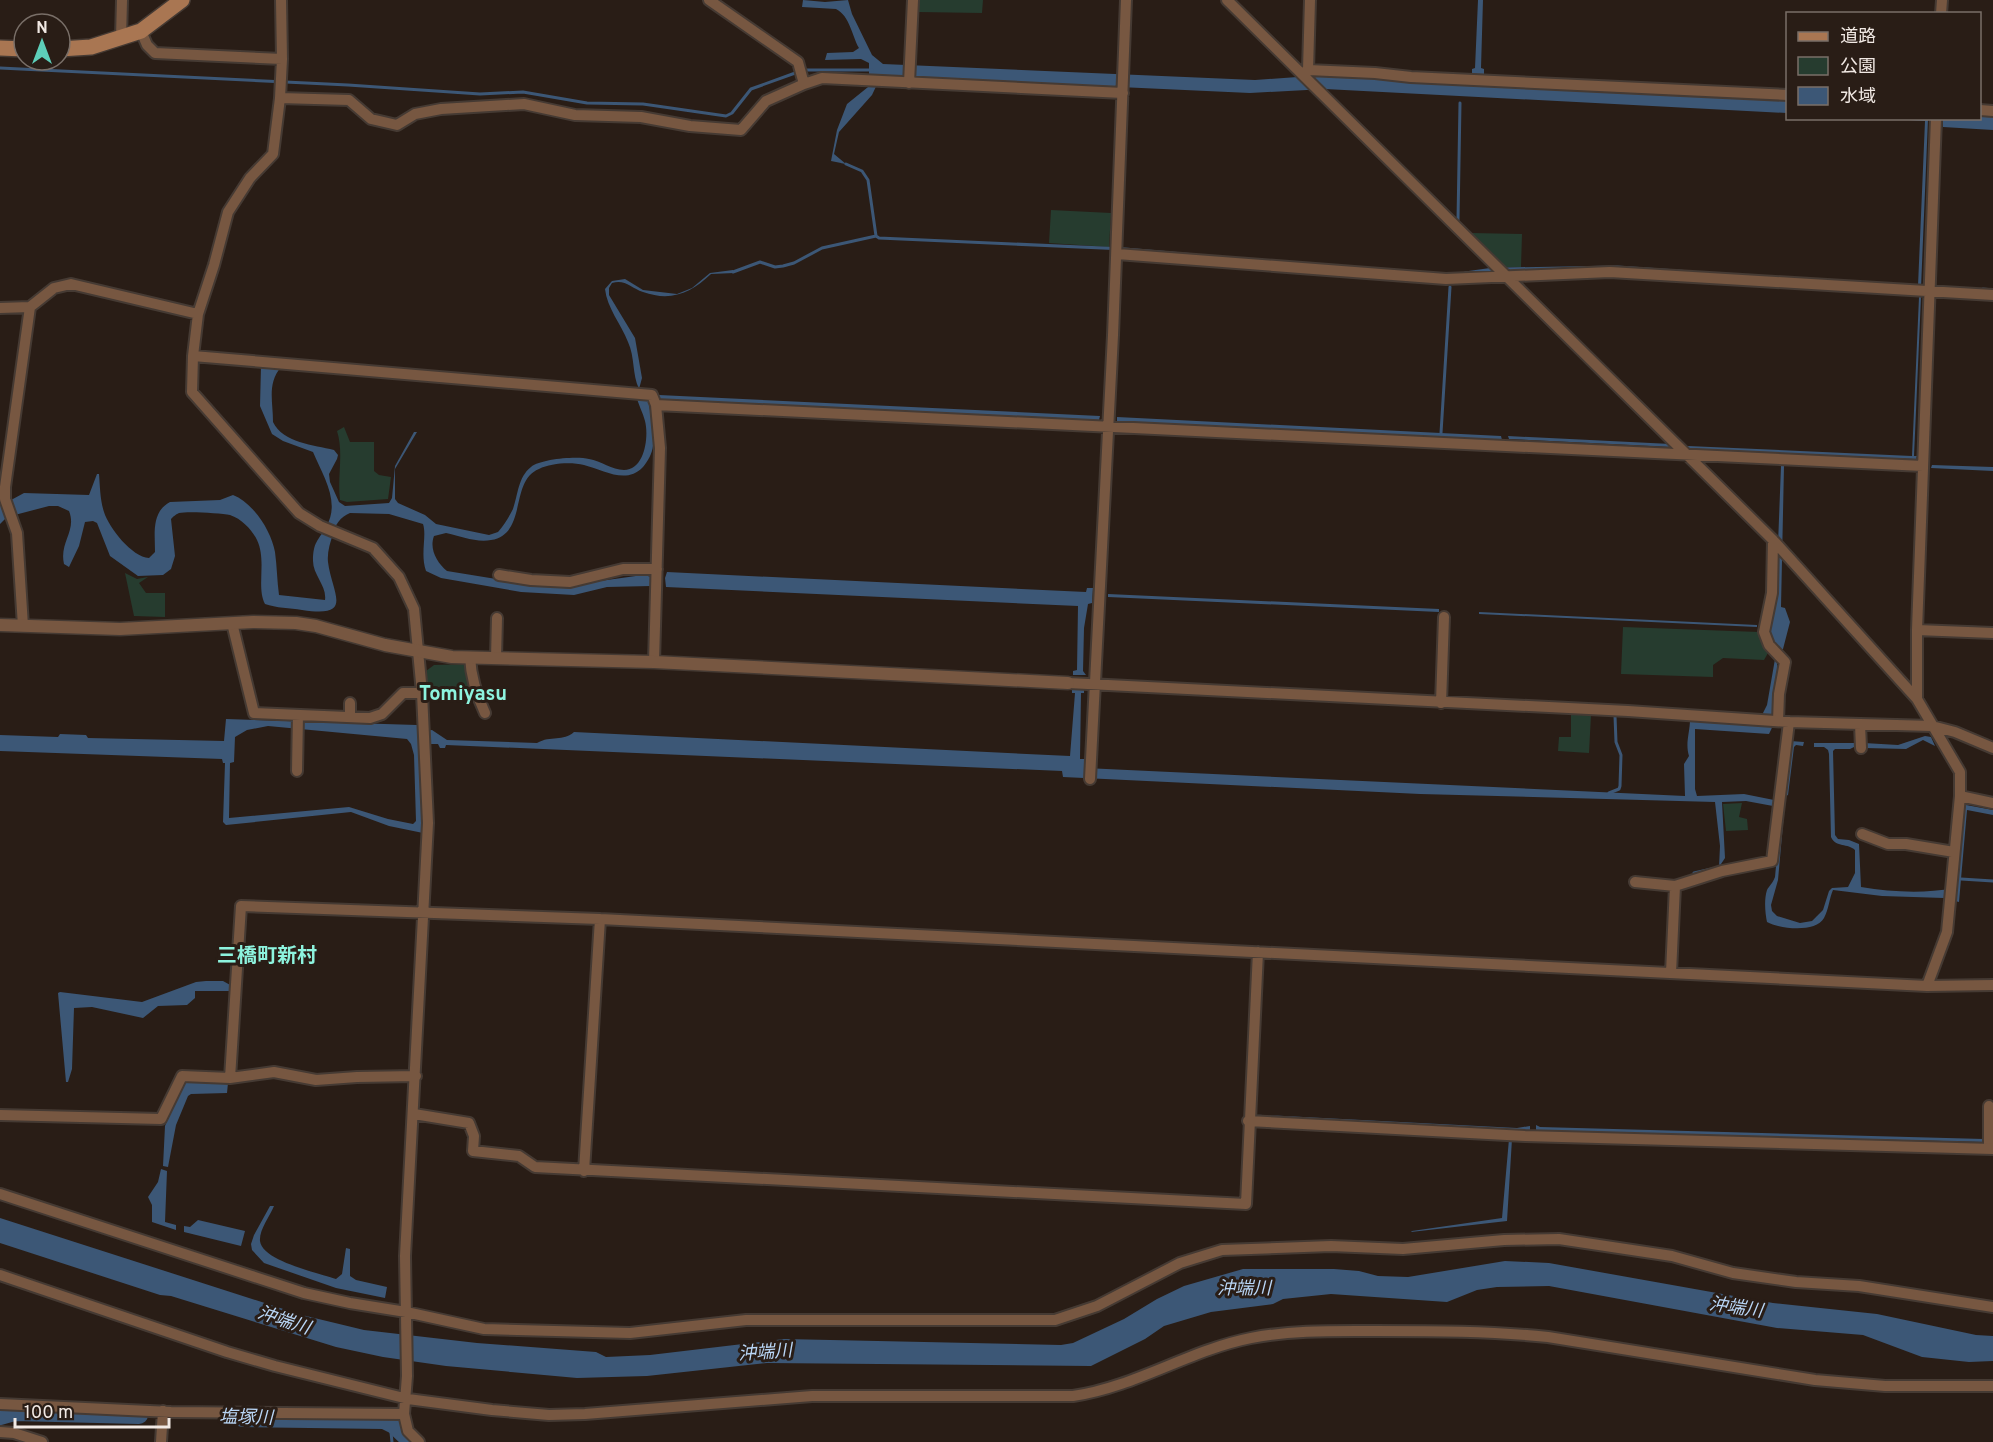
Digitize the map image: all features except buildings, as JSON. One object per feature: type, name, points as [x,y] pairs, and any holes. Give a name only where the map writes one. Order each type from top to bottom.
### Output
[{"type":"main road","points":[[72,48],[91,47],[141,31],[182,0]]},
{"type":"street","points":[[121,38],[122,0]]},
{"type":"street","points":[[281,0],[280,98],[273,154],[250,178],[228,213],[198,314],[192,392],[299,513],[320,526],[373,548],[399,577],[414,609],[422,693],[428,823],[405,1256],[407,1376],[404,1414],[408,1431],[419,1442]]},
{"type":"street","points":[[709,0],[798,62],[804,84]]},
{"type":"street","points":[[909,83],[913,0]]},
{"type":"street","points":[[1090,779],[1091,684],[1117,254],[1126,0]]},
{"type":"street","points":[[1227,0],[1305,74],[1319,91],[1773,540],[1917,699],[1960,772],[1960,796],[1947,932],[1927,986]]},
{"type":"street","points":[[1305,74],[1310,0]]},
{"type":"street","points":[[141,31],[147,45],[155,53],[282,59]]},
{"type":"street","points":[[1305,74],[1375,73],[1411,77],[1786,95]]},
{"type":"street","points":[[280,98],[350,100],[371,119],[397,125],[416,114],[441,109],[524,104],[575,115],[641,117],[690,126],[741,130],[766,101],[822,78],[1123,93]]},
{"type":"street","points":[[1917,699],[1917,630],[1936,122]]},
{"type":"street","points":[[1117,254],[1446,279],[1610,272],[1993,295]]},
{"type":"street","points":[[0,308],[30,307],[54,288],[72,284],[198,314]]},
{"type":"street","points":[[23,626],[17,533],[5,499],[5,487],[30,307]]},
{"type":"street","points":[[193,356],[652,395],[656,405],[660,448],[654,662]]},
{"type":"street","points":[[656,405],[1923,466]]},
{"type":"street","points":[[1635,882],[1675,886],[1722,872],[1772,861],[1784,721],[1779,694],[1785,662],[1768,645],[1764,632],[1772,593],[1773,540]]},
{"type":"street","points":[[499,575],[531,580],[570,582],[623,569],[657,571]]},
{"type":"street","points":[[1441,703],[1444,617]]},
{"type":"street","points":[[496,658],[497,618]]},
{"type":"street","points":[[232,623],[254,713],[370,718],[382,714],[403,693],[422,693]]},
{"type":"street","points":[[0,625],[120,629],[232,623],[296,623],[419,652],[452,657],[654,662],[1628,711],[1784,721],[1932,726],[1955,732],[1993,748]]},
{"type":"street","points":[[1917,630],[1993,633]]},
{"type":"street","points":[[470,657],[475,693],[485,713]]},
{"type":"street","points":[[350,703],[350,717]]},
{"type":"street","points":[[297,771],[298,715]]},
{"type":"street","points":[[1860,724],[1861,748]]},
{"type":"street","points":[[1960,796],[1993,803]]},
{"type":"street","points":[[1862,834],[1888,844],[1906,844],[1954,852]]},
{"type":"street","points":[[1671,973],[1675,886]]},
{"type":"street","points":[[230,1078],[241,906],[600,919],[1927,986],[1993,985]]},
{"type":"street","points":[[584,1171],[600,919]]},
{"type":"street","points":[[414,1114],[469,1123],[474,1136],[474,1151],[519,1156],[535,1167],[1246,1204],[1248,1121],[1258,952]]},
{"type":"street","points":[[0,1115],[161,1119],[182,1076],[230,1078],[274,1072],[315,1080],[416,1077]]},
{"type":"street","points":[[1248,1121],[1525,1136],[1991,1149],[1989,1106]]},
{"type":"street","points":[[0,1194],[304,1293],[484,1329],[630,1333],[746,1320],[1055,1320],[1097,1306],[1180,1263],[1222,1250],[1331,1246],[1403,1249],[1537,1239],[1559,1239],[1672,1256],[1733,1273],[1796,1282],[1859,1286],[1993,1307]]},
{"type":"street","points":[[0,1275],[226,1352],[315,1377],[405,1398],[549,1415],[812,1396],[1073,1396],[1111,1387],[1214,1349],[1251,1338],[1317,1331],[1472,1330],[1548,1337],[1815,1380],[1885,1386],[1993,1386]]},
{"type":"street","points":[[0,1404],[163,1411],[404,1414]]},
{"type":"street","points":[[161,1442],[163,1411]]},
{"type":"street","points":[[0,1432],[14,1433],[42,1442]]},
{"type":"green space","points":[[918,0],[983,0],[982,13],[918,12]]},
{"type":"green space","points":[[1051,210],[1111,213],[1109,247],[1049,243]]},
{"type":"green space","points":[[1471,233],[1522,234],[1521,267],[1503,267]]},
{"type":"green space","points":[[344,427],[350,442],[374,442],[374,471],[379,475],[391,477],[388,499],[347,502],[340,500],[340,448],[337,431]]},
{"type":"green space","points":[[125,573],[137,579],[148,577],[139,583],[146,593],[165,593],[165,617],[134,616]]},
{"type":"green space","points":[[1623,627],[1759,632],[1768,653],[1764,660],[1723,658],[1713,665],[1713,677],[1621,674]]},
{"type":"green space","points":[[469,664],[472,695],[446,694],[445,691],[426,690],[426,671],[434,665]]},
{"type":"green space","points":[[1571,714],[1591,715],[1589,753],[1558,751],[1559,737],[1571,737]]},
{"type":"green space","points":[[1742,803],[1739,817],[1747,819],[1748,830],[1726,831],[1723,804]]},
{"type":"water","points":[[803,0],[825,2],[848,0],[852,14],[872,55],[883,64],[1255,80],[1317,74],[1472,75],[1472,69],[1475,68],[1478,0],[1483,0],[1481,68],[1484,69],[1484,75],[1479,85],[1786,101],[1786,113],[1325,89],[1250,93],[881,76],[872,95],[839,132],[834,154],[846,164],[831,161],[837,130],[847,104],[873,83],[869,76],[869,63],[861,59],[825,60],[827,53],[853,52],[859,48],[848,21],[836,9],[802,7]]},
{"type":"water","points":[[1981,115],[1993,116],[1993,130],[1943,127],[1943,120],[1981,120]]},
{"type":"water","points":[[1908,120],[1928,120],[1921,288],[1918,286],[1925,121]]},
{"type":"water","points":[[733,270],[734,273],[711,274],[688,291],[672,296],[653,295],[624,283],[612,283],[609,295],[635,338],[642,378],[639,389],[630,348],[608,303],[605,289],[612,281],[625,279],[643,290],[677,294],[692,288],[710,273]]},
{"type":"water","points":[[1919,297],[1921,297],[1914,456],[1917,456],[1916,459],[1782,455],[1782,453],[1687,449],[1688,446],[1912,456]]},
{"type":"water","points":[[261,366],[281,367],[272,386],[273,422],[278,429],[291,439],[334,450],[338,455],[329,474],[339,502],[345,506],[389,503],[392,498],[395,466],[414,432],[417,432],[395,469],[395,499],[398,503],[425,515],[436,524],[489,535],[498,532],[506,521],[513,509],[523,476],[536,464],[550,460],[583,458],[624,470],[631,469],[637,464],[646,443],[646,427],[636,395],[648,397],[653,446],[651,455],[643,467],[629,475],[622,476],[573,464],[555,464],[539,469],[530,475],[524,484],[515,518],[510,528],[502,536],[480,541],[446,533],[434,536],[433,551],[437,560],[447,571],[515,582],[571,585],[643,575],[652,577],[651,586],[607,587],[574,595],[521,592],[441,578],[426,571],[424,565],[423,524],[389,514],[350,513],[337,524],[328,552],[330,574],[336,593],[335,607],[318,612],[265,604],[261,590],[261,556],[257,540],[246,525],[230,515],[179,513],[171,519],[175,556],[171,569],[163,575],[138,576],[110,556],[97,523],[93,521],[85,522],[79,546],[69,567],[64,564],[64,549],[70,531],[71,518],[69,511],[58,506],[49,506],[7,517],[0,524],[0,506],[24,493],[89,495],[97,474],[99,474],[103,507],[111,526],[122,541],[136,553],[149,558],[155,552],[155,524],[164,506],[170,502],[220,500],[233,495],[254,511],[270,535],[275,552],[279,595],[325,600],[324,590],[315,571],[313,555],[318,539],[330,518],[332,508],[329,489],[313,452],[283,441],[272,434],[260,406]]},
{"type":"water","points":[[659,395],[1100,416],[1099,420],[658,399]]},
{"type":"water","points":[[1117,417],[1501,436],[1502,440],[1117,421]]},
{"type":"water","points":[[1508,436],[1671,444],[1670,447],[1509,439]]},
{"type":"water","points":[[1932,465],[1993,467],[1993,471],[1931,468]]},
{"type":"water","points":[[1781,466],[1784,466],[1781,607],[1785,608],[1790,622],[1783,649],[1780,650],[1769,637],[1768,627],[1776,597]]},
{"type":"water","points":[[667,572],[1086,592],[1087,588],[1093,588],[1092,603],[1088,604],[1084,628],[1083,671],[1086,675],[1073,675],[1073,671],[1077,670],[1078,606],[666,587]]},
{"type":"water","points":[[1108,594],[1439,609],[1439,612],[1108,597]]},
{"type":"water","points":[[1479,612],[1757,625],[1757,627],[1479,614]]},
{"type":"water","points":[[1775,659],[1778,678],[1777,699],[1775,719],[1769,734],[1695,729],[1697,796],[1744,794],[1774,800],[1773,806],[1746,801],[1722,802],[1725,858],[1719,867],[1720,846],[1715,802],[1420,794],[1063,777],[1062,771],[446,745],[445,748],[440,748],[438,744],[422,744],[423,833],[389,826],[351,812],[226,825],[223,822],[225,763],[222,759],[0,751],[0,735],[58,737],[60,734],[86,735],[88,738],[224,741],[226,719],[417,725],[422,731],[432,730],[447,740],[537,743],[547,739],[566,737],[574,732],[1070,756],[1075,693],[1072,693],[1072,689],[1084,689],[1084,693],[1081,693],[1080,759],[1085,759],[1085,768],[1685,796],[1684,764],[1689,756],[1690,719],[1762,725],[1763,713],[1767,705]],"holes":[[[268,726],[407,739],[414,755],[416,821],[413,824],[349,807],[229,818],[230,763],[234,762],[235,737],[247,730]]]},
{"type":"water","points":[[1925,736],[1931,737],[1935,746],[1923,740],[1906,749],[1864,748],[1864,743],[1898,745]]},
{"type":"water","points":[[1790,741],[1804,742],[1803,746],[1794,747],[1788,795],[1786,796],[1784,795]]},
{"type":"water","points":[[1814,743],[1857,743],[1850,749],[1833,751],[1835,835],[1838,839],[1859,844],[1861,887],[1908,892],[1954,888],[1964,808],[1966,805],[1993,810],[1993,815],[1967,810],[1959,902],[1944,898],[1882,896],[1833,890],[1824,918],[1814,926],[1789,928],[1767,922],[1765,898],[1775,877],[1781,813],[1784,813],[1778,880],[1771,905],[1772,911],[1777,916],[1800,923],[1812,921],[1823,910],[1829,891],[1832,888],[1848,887],[1855,873],[1855,850],[1836,843],[1831,837],[1829,754],[1824,747],[1814,747]]},
{"type":"water","points":[[223,981],[232,986],[232,991],[195,991],[195,998],[187,1005],[158,1006],[143,1018],[92,1007],[74,1008],[72,1069],[68,1082],[66,1082],[58,993],[142,1002],[196,982]]},
{"type":"water","points":[[182,1082],[228,1083],[227,1093],[188,1096],[176,1125],[168,1167],[163,1166],[165,1126]]},
{"type":"water","points":[[1245,1114],[1517,1128],[1530,1126],[1530,1132]]},
{"type":"water","points":[[1536,1125],[1540,1127],[1984,1139],[1984,1142],[1536,1131]]},
{"type":"water","points":[[1509,1139],[1512,1139],[1507,1221],[1411,1232],[1502,1218]]},
{"type":"water","points":[[161,1169],[167,1171],[165,1222],[176,1225],[176,1230],[152,1222],[152,1205],[148,1197],[158,1182]]},
{"type":"water","points":[[270,1206],[274,1206],[263,1228],[260,1241],[270,1255],[292,1265],[336,1279],[342,1274],[346,1248],[350,1249],[350,1276],[356,1280],[387,1287],[385,1298],[336,1288],[264,1263],[252,1250],[251,1244]]},
{"type":"water","name":"沖端川","points":[[0,1218],[302,1315],[364,1330],[477,1343],[596,1352],[606,1357],[650,1355],[784,1339],[1061,1345],[1073,1343],[1124,1319],[1184,1286],[1243,1269],[1334,1269],[1359,1271],[1378,1276],[1408,1277],[1505,1261],[1549,1263],[1773,1303],[1877,1314],[1976,1335],[1993,1336],[1993,1361],[1969,1362],[1922,1357],[1863,1335],[1777,1328],[1549,1286],[1497,1287],[1477,1290],[1447,1302],[1331,1294],[1283,1299],[1273,1304],[1211,1312],[1164,1326],[1145,1339],[1091,1366],[767,1363],[647,1376],[577,1378],[446,1366],[383,1357],[336,1347],[171,1296],[160,1295],[0,1243]]},
{"type":"water","points":[[198,1220],[245,1231],[241,1246],[184,1232],[184,1226],[190,1227]]},
{"type":"waterway","points":[[0,68],[348,85],[480,94],[523,92],[587,103],[643,104],[726,116],[732,113],[751,89],[798,72]]},
{"type":"waterway","points":[[804,70],[872,70]]},
{"type":"waterway","points":[[1458,220],[1460,103]]},
{"type":"waterway","points":[[846,164],[862,171],[868,180],[876,236]]},
{"type":"waterway","points":[[733,272],[760,262],[775,267],[783,266],[794,263],[822,248],[876,236],[879,238],[1125,249],[1195,255]]},
{"type":"waterway","points":[[1503,269],[1617,267],[1692,272]]},
{"type":"waterway","points":[[1465,273],[1494,269]]},
{"type":"waterway","points":[[1441,433],[1450,287]]},
{"type":"waterway","points":[[1983,289],[1993,290]]},
{"type":"waterway","points":[[1962,627],[1993,628]]},
{"type":"waterway","points":[[1609,793],[1619,789],[1620,786],[1621,755],[1616,742],[1615,716]]},
{"type":"waterway","points":[[1694,873],[1716,868]]},
{"type":"waterway","points":[[1961,879],[1993,881]]},
{"type":"waterway","name":"塩塚川","points":[[0,1416],[14,1412],[139,1415]]},
{"type":"waterway","name":"塩塚川","points":[[242,1418],[384,1420],[394,1425],[412,1442]]},
{"type":"waterway","points":[[390,1423],[392,1442]]},
{"type":"district","name":"Tomiyasu","points":[[463,693]]},
{"type":"district","name":"三橋町新村","points":[[267,955]]}]
